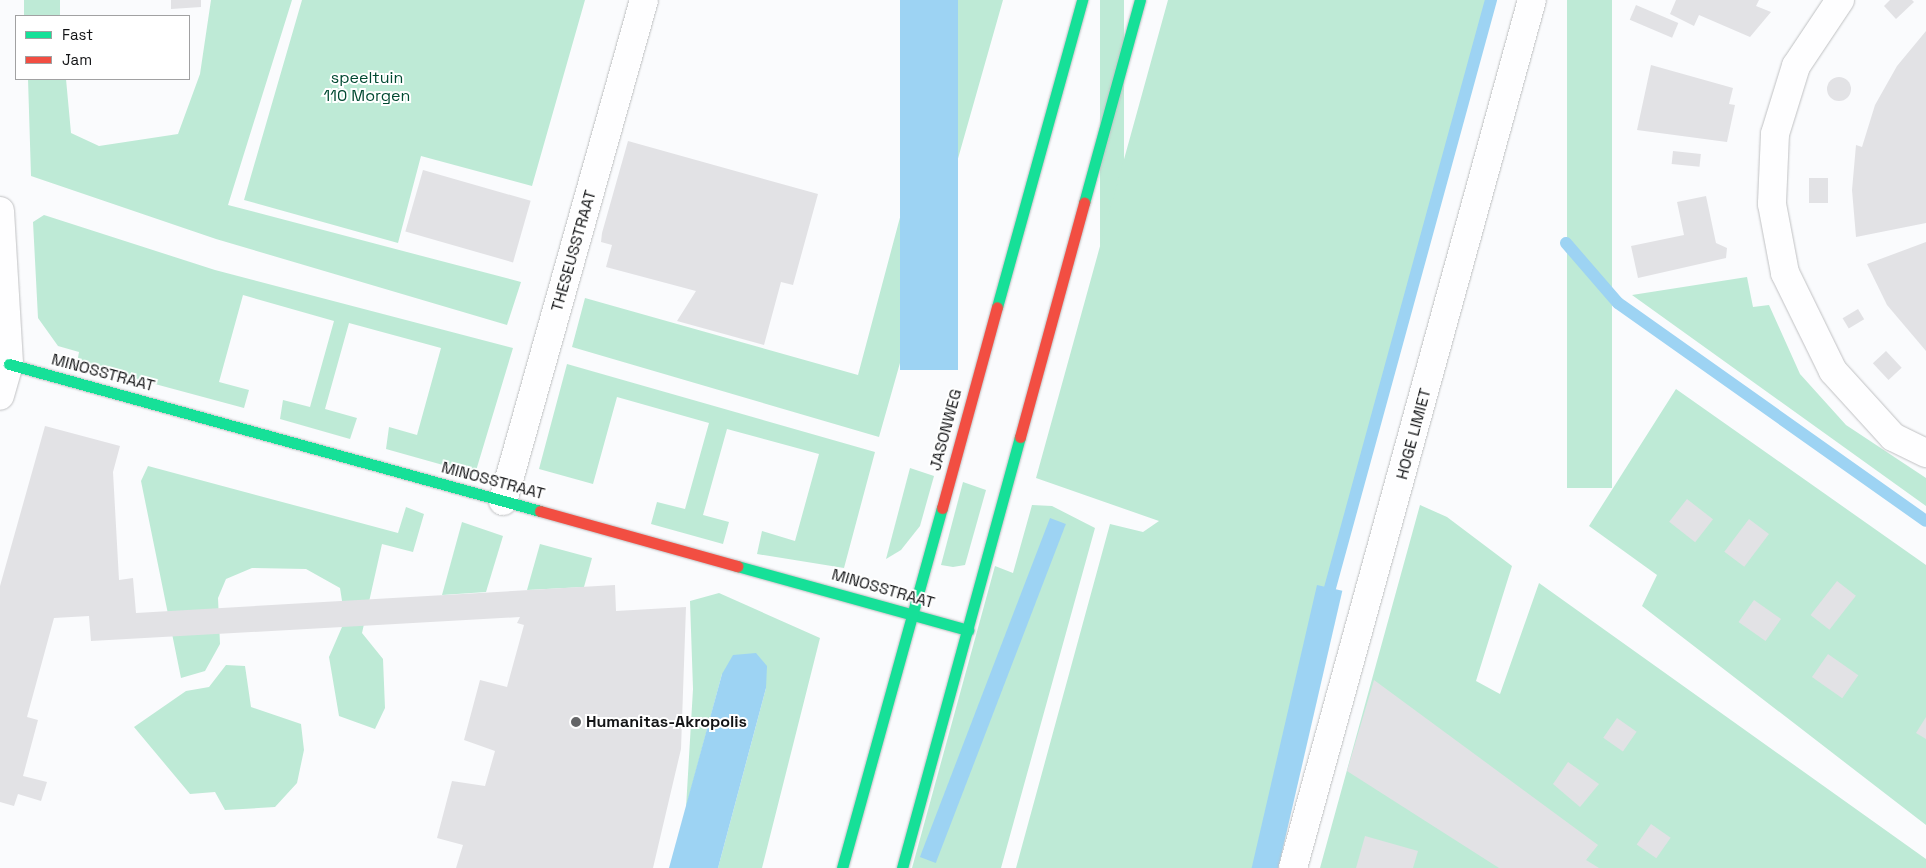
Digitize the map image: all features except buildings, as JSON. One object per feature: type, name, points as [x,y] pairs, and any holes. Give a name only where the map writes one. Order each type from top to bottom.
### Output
[{"type":"street","name":"THESEUSSTRAAT","points":[[503,501],[644,0]]},
{"type":"street","name":"JASONWEG","points":[[842,868],[1082,0]]},
{"type":"street","points":[[902,868],[968,630],[1003,485],[1140,0]]},
{"type":"street","name":"HOGE LIMIET","points":[[1293,868],[1532,0]]},
{"type":"street","points":[[1840,0],[1796,66],[1775,134],[1772,204],[1785,273],[1832,371],[1893,437],[1926,453]]},
{"type":"street","points":[[0,211],[10,364],[0,396]]},
{"type":"street","name":"MINOSSTRAAT","points":[[10,364],[968,630]]},
{"type":"green space","points":[[24,0],[60,0],[60,15],[24,15]]},
{"type":"green space","points":[[211,0],[292,0],[228,205],[521,282],[507,325],[216,239],[31,176],[28,80],[66,80],[71,133],[99,146],[178,134],[200,74]]},
{"type":"green space","name":"speeltuin 110 Morgen","points":[[302,0],[585,0],[532,186],[421,156],[398,243],[244,200]]},
{"type":"green space","points":[[958,0],[1003,0],[879,437],[572,347],[585,298],[858,375]]},
{"type":"green space","points":[[1100,0],[1124,0],[1124,480],[1100,480]]},
{"type":"green space","points":[[1168,0],[1495,0],[1256,868],[1016,868],[1110,524],[1143,532],[1159,521],[1036,478]]},
{"type":"green space","points":[[1567,0],[1612,0],[1612,488],[1567,488]]},
{"type":"green space","points":[[44,215],[215,270],[513,348],[475,474],[386,449],[389,427],[417,435],[441,348],[349,323],[325,409],[357,418],[350,439],[280,419],[283,400],[310,407],[334,321],[243,295],[219,382],[249,390],[244,408],[77,363],[79,352],[58,346],[38,318],[33,222]]},
{"type":"green space","points":[[1747,277],[1753,307],[1769,305],[1800,374],[1846,425],[1926,478],[1926,506],[1632,295]]},
{"type":"green space","points":[[567,364],[875,452],[844,568],[757,554],[762,531],[795,541],[819,454],[727,429],[703,515],[729,522],[723,544],[651,524],[657,502],[685,509],[709,423],[617,397],[593,484],[539,469]]},
{"type":"green space","points":[[1676,389],[1926,565],[1926,825],[1642,606],[1657,575],[1589,526]]},
{"type":"green space","points":[[148,466],[398,533],[406,507],[424,514],[413,552],[382,544],[362,633],[383,659],[385,708],[375,729],[339,716],[329,657],[345,620],[340,588],[306,569],[252,568],[226,579],[218,598],[220,644],[205,671],[181,678],[141,481]]},
{"type":"green space","points":[[910,468],[934,476],[920,526],[901,550],[886,559]]},
{"type":"green space","points":[[963,482],[986,490],[965,565],[953,567],[941,565]]},
{"type":"green space","points":[[1032,505],[1052,506],[1095,528],[1001,868],[912,868],[995,566],[1013,573]]},
{"type":"green space","points":[[1420,505],[1447,517],[1512,566],[1476,681],[1500,694],[1539,583],[1926,859],[1926,868],[1320,868]]},
{"type":"green space","points":[[462,522],[503,536],[486,592],[442,595]]},
{"type":"green space","points":[[540,544],[592,558],[584,587],[527,590]]},
{"type":"green space","points":[[719,593],[820,638],[762,868],[718,868],[766,688],[722,674],[686,808],[693,689],[690,601]]},
{"type":"green space","points":[[226,665],[245,666],[251,707],[301,724],[304,750],[297,783],[275,807],[225,810],[215,792],[190,794],[134,727],[186,691],[209,687]]},
{"type":"water","points":[[900,0],[958,0],[958,370],[900,370]]},
{"type":"water","points":[[1050,518],[1066,524],[936,863],[920,857]]},
{"type":"water","points":[[1317,585],[1342,591],[1278,868],[1252,868]]},
{"type":"water","points":[[756,653],[767,666],[766,688],[718,868],[669,868],[722,674],[733,655]]},
{"type":"waterway","points":[[1330,588],[1491,0]]},
{"type":"waterway","points":[[1566,243],[1618,303],[1926,521]]},
{"type":"traffic: fast","points":[[997,307],[1082,0]]},
{"type":"traffic: fast","points":[[1084,203],[1140,0]]},
{"type":"traffic: fast","points":[[9,364],[540,511]]},
{"type":"traffic: fast","points":[[902,868],[1020,437]]},
{"type":"traffic: fast","points":[[842,868],[942,508]]},
{"type":"traffic: fast","points":[[737,566],[968,630]]},
{"type":"traffic: jam","points":[[1020,437],[1084,203]]},
{"type":"traffic: jam","points":[[942,508],[997,307]]},
{"type":"traffic: jam","points":[[540,511],[737,566]]},
{"type":"place","name":"Humanitas-Akropolis","points":[[576,722]]}]
